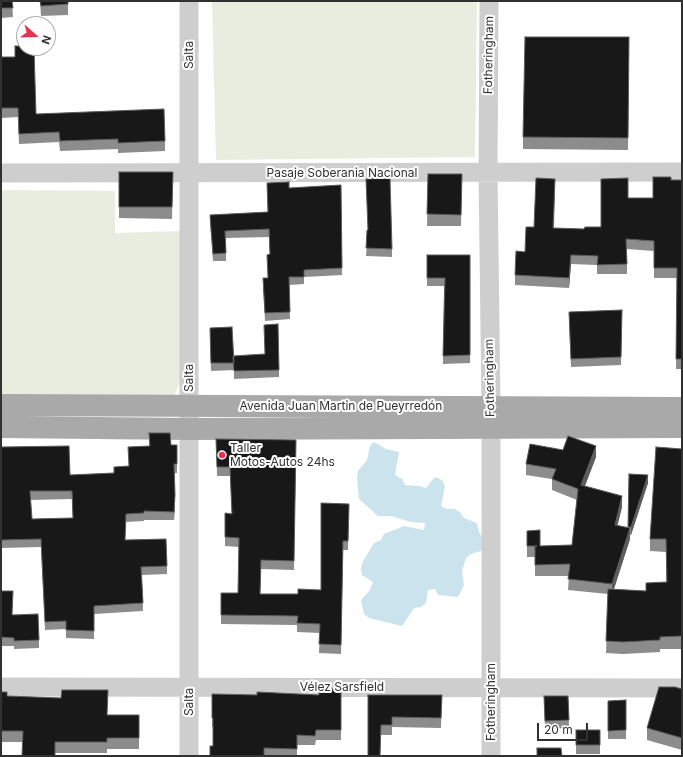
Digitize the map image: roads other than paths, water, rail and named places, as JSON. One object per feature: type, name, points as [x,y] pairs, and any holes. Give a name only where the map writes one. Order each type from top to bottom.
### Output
[{"type":"main road","name":"Avenida Juan Martin de Pueyrredón","points":[[1,405],[189,406],[491,417],[682,427]]},
{"type":"main road","name":"Avenida Juan Martin de Pueyrredón","points":[[1,427],[189,428],[491,417],[682,408]]},
{"type":"street","name":"Salta","points":[[189,1],[189,756]]},
{"type":"street","name":"Fotheringham","points":[[490,1],[488,172],[491,417],[491,756]]},
{"type":"street","name":"Pasaje Soberania Nacional","points":[[1,173],[682,172]]},
{"type":"street","name":"Vélez Sarsfield","points":[[1,687],[682,688]]},
{"type":"water","points":[[374,442],[386,449],[399,452],[395,475],[402,479],[405,485],[426,488],[435,477],[442,480],[445,486],[441,506],[447,509],[454,509],[460,512],[464,518],[477,523],[479,532],[486,544],[484,550],[471,554],[466,558],[462,571],[464,585],[458,597],[438,595],[435,589],[428,590],[426,603],[421,607],[414,608],[402,626],[369,618],[364,614],[361,600],[370,590],[373,582],[362,575],[361,568],[363,561],[374,543],[381,540],[384,534],[404,526],[424,530],[425,523],[411,522],[391,516],[378,516],[359,499],[357,478],[358,471],[367,460],[370,446]]},
{"type":"place","name":"Taller Motos-Autos 24hs","points":[[222,455]]}]
